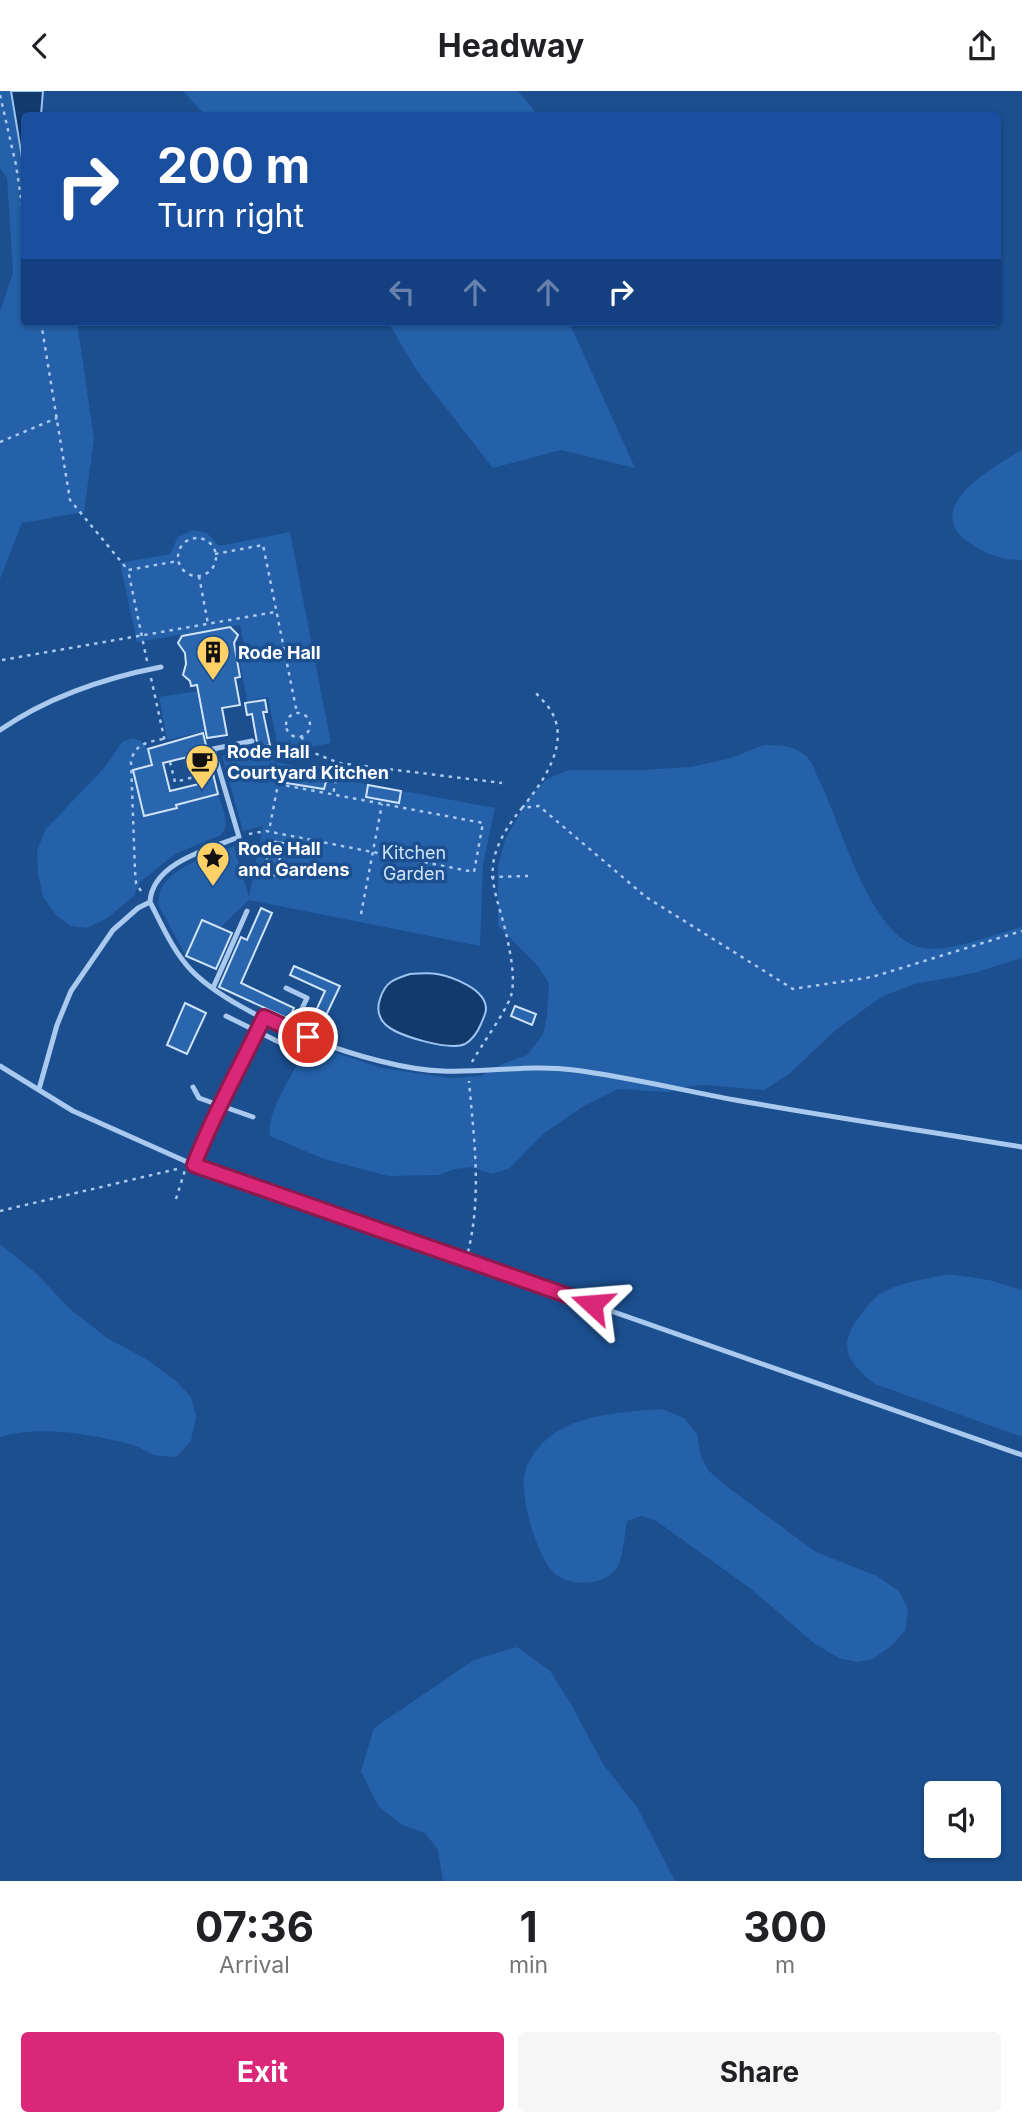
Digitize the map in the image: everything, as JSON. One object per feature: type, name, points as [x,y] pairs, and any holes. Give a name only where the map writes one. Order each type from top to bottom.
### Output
[{"type":"lane","points":[[0,730],[102,680],[161,667]]},
{"type":"lane","points":[[252,741],[213,749],[239,837],[177,864],[155,883],[150,893],[150,902],[190,969],[213,989],[264,1017],[324,1044],[379,1061],[440,1072],[521,1068],[573,1070],[735,1100],[1022,1146]]},
{"type":"lane","points":[[39,1089],[57,1025],[71,991],[113,930],[125,918],[150,902]]},
{"type":"lane","points":[[213,989],[247,911]]},
{"type":"lane","points":[[286,988],[307,998],[292,1030]]},
{"type":"lane","points":[[226,1016],[285,1045]]},
{"type":"lane","points":[[194,1165],[208,1128],[222,1106],[264,1017]]},
{"type":"lane","points":[[0,1066],[73,1111],[194,1165],[1022,1455]]},
{"type":"lane","points":[[193,1087],[199,1098],[253,1117]]},
{"type":"path","points":[[0,95],[21,198]]},
{"type":"path","points":[[42,326],[70,500],[128,570],[164,740],[140,745],[132,752],[131,762],[136,883],[150,902]]},
{"type":"path","points":[[0,442],[57,418]]},
{"type":"path","points":[[192,538],[210,543],[215,554],[210,571],[199,576],[187,574],[177,561],[181,545],[192,538]]},
{"type":"path","points":[[215,554],[263,545],[297,713]]},
{"type":"path","points":[[128,570],[177,561]]},
{"type":"path","points":[[199,576],[208,624]]},
{"type":"path","points":[[2,660],[275,612]]},
{"type":"path","points":[[466,1259],[475,1223],[476,1181],[468,1072],[510,997],[513,970],[491,877],[494,854],[499,839],[543,778],[555,755],[558,737],[552,712],[536,693]]},
{"type":"path","points":[[297,713],[304,715],[310,724],[308,732],[302,736],[294,736],[287,727],[290,717],[297,713]]},
{"type":"path","points":[[302,736],[304,749],[339,763],[502,783]]},
{"type":"path","points":[[170,762],[175,782],[219,771]]},
{"type":"path","points":[[333,795],[339,763]]},
{"type":"path","points":[[199,776],[201,783]]},
{"type":"path","points":[[239,837],[269,831],[474,872],[483,823],[278,785],[269,831]]},
{"type":"path","points":[[361,914],[382,804]]},
{"type":"path","points":[[522,807],[539,806],[646,897],[793,989],[872,977],[1022,930]]},
{"type":"path","points":[[491,877],[528,876]]},
{"type":"path","points":[[0,1211],[186,1166],[176,1199]]},
{"type":"green space","points":[[0,91],[23,91],[21,326],[78,326],[94,439],[84,512],[22,523],[0,579],[0,311],[13,273],[7,178],[0,168]]},
{"type":"green space","points":[[183,91],[518,91],[536,112],[202,112]]},
{"type":"green space","points":[[390,326],[571,326],[635,468],[561,450],[493,468],[417,371]]},
{"type":"green space","points":[[1022,450],[1022,560],[1014,560],[993,555],[967,541],[955,528],[952,515],[957,501],[967,489]]},
{"type":"green space","points":[[193,530],[207,533],[219,546],[290,532],[331,743],[279,753],[268,697],[247,701],[237,647],[244,645],[240,625],[137,642],[120,563],[170,554],[178,537]]},
{"type":"green space","points":[[197,691],[205,731],[167,740],[159,697]]},
{"type":"green space","points":[[133,738],[145,745],[152,765],[133,770],[144,816],[218,794],[225,815],[224,831],[221,835],[175,854],[140,882],[134,896],[106,919],[87,928],[71,926],[57,916],[43,897],[37,851],[45,830],[105,767],[122,742]]},
{"type":"green space","points":[[764,745],[790,747],[809,760],[871,901],[886,923],[903,939],[922,948],[945,948],[1022,927],[1022,958],[974,973],[915,984],[883,996],[837,1029],[789,1074],[764,1090],[705,1085],[669,1092],[618,1089],[584,1106],[544,1133],[510,1168],[492,1174],[471,1167],[438,1175],[388,1176],[324,1159],[270,1136],[272,1116],[282,1092],[306,1051],[314,1048],[381,1068],[450,1078],[481,1076],[500,1065],[527,1055],[543,1034],[549,983],[537,965],[498,926],[498,866],[505,840],[531,794],[547,779],[569,770],[691,767],[731,758]]},
{"type":"green space","name":"Kitchen Garden","points":[[266,747],[268,757],[275,762],[328,772],[328,777],[495,808],[483,865],[480,946],[249,900],[220,928],[202,920],[186,956],[159,906],[160,894],[165,883],[174,874],[198,860],[234,846],[249,897],[263,826],[243,831],[222,756]]},
{"type":"green space","points":[[0,1244],[37,1274],[70,1309],[107,1338],[146,1359],[176,1381],[191,1397],[196,1416],[191,1441],[176,1457],[154,1455],[115,1440],[65,1432],[15,1433],[0,1437]]},
{"type":"green space","points":[[949,1274],[989,1280],[1022,1290],[1022,1437],[875,1384],[852,1361],[847,1346],[848,1337],[866,1307],[878,1295],[906,1283]]},
{"type":"green space","points":[[662,1409],[684,1418],[697,1434],[701,1457],[708,1470],[725,1485],[816,1552],[877,1576],[899,1591],[908,1609],[905,1631],[891,1646],[873,1659],[857,1662],[839,1658],[815,1644],[750,1588],[655,1520],[641,1516],[627,1521],[619,1564],[612,1574],[597,1581],[581,1583],[565,1580],[551,1569],[532,1530],[525,1500],[524,1477],[533,1455],[563,1428],[585,1419]]},
{"type":"green space","points":[[517,1647],[550,1671],[603,1764],[637,1807],[675,1881],[443,1881],[438,1850],[425,1833],[402,1825],[378,1806],[361,1771],[374,1728],[474,1660]]},
{"type":"shaded area","points":[[11,91],[43,91],[41,112],[21,112],[21,152]]},
{"type":"shaded area","points":[[430,973],[444,976],[460,981],[481,996],[486,1009],[478,1030],[470,1040],[458,1046],[436,1044],[400,1033],[385,1024],[378,1009],[382,993],[391,982],[410,974]]},
{"type":"building","name":"Rode Hall","points":[[230,627],[238,635],[234,643],[240,677],[235,678],[240,705],[222,708],[227,735],[207,738],[197,685],[191,686],[190,681],[183,675],[185,653],[178,643],[182,636]]},
{"type":"building","points":[[265,700],[267,712],[263,712],[270,745],[258,748],[252,714],[247,715],[245,703]]},
{"type":"building","points":[[203,733],[218,794],[144,816],[133,770],[152,765],[148,749]],"holes":[[[196,755],[203,783],[170,791],[163,763]]]},
{"type":"building","points":[[282,768],[327,778],[324,789],[280,782]]},
{"type":"building","points":[[368,785],[401,791],[399,803],[366,797]]},
{"type":"building","points":[[271,841],[283,843],[276,876],[264,873]]},
{"type":"building","points":[[261,908],[272,913],[241,983],[294,1008],[289,1019],[219,987],[241,937],[247,940]]},
{"type":"building","points":[[202,920],[232,933],[216,969],[186,956]]},
{"type":"building","points":[[294,966],[340,986],[319,1030],[309,1026],[325,991],[290,975]]},
{"type":"building","points":[[185,1003],[206,1013],[187,1054],[167,1045]]},
{"type":"building","points":[[515,1006],[536,1014],[532,1025],[511,1016]]},
{"type":"place","name":"Rode Hall","points":[[213,682]]},
{"type":"place","name":"Rode Hall Courtyard Kitchen","points":[[202,791]]},
{"type":"place","name":"Rode Hall and Gardens","points":[[213,888]]},
{"type":"route","points":[[308,1037],[264,1017],[222,1106],[208,1128],[194,1165],[592,1304]]}]
